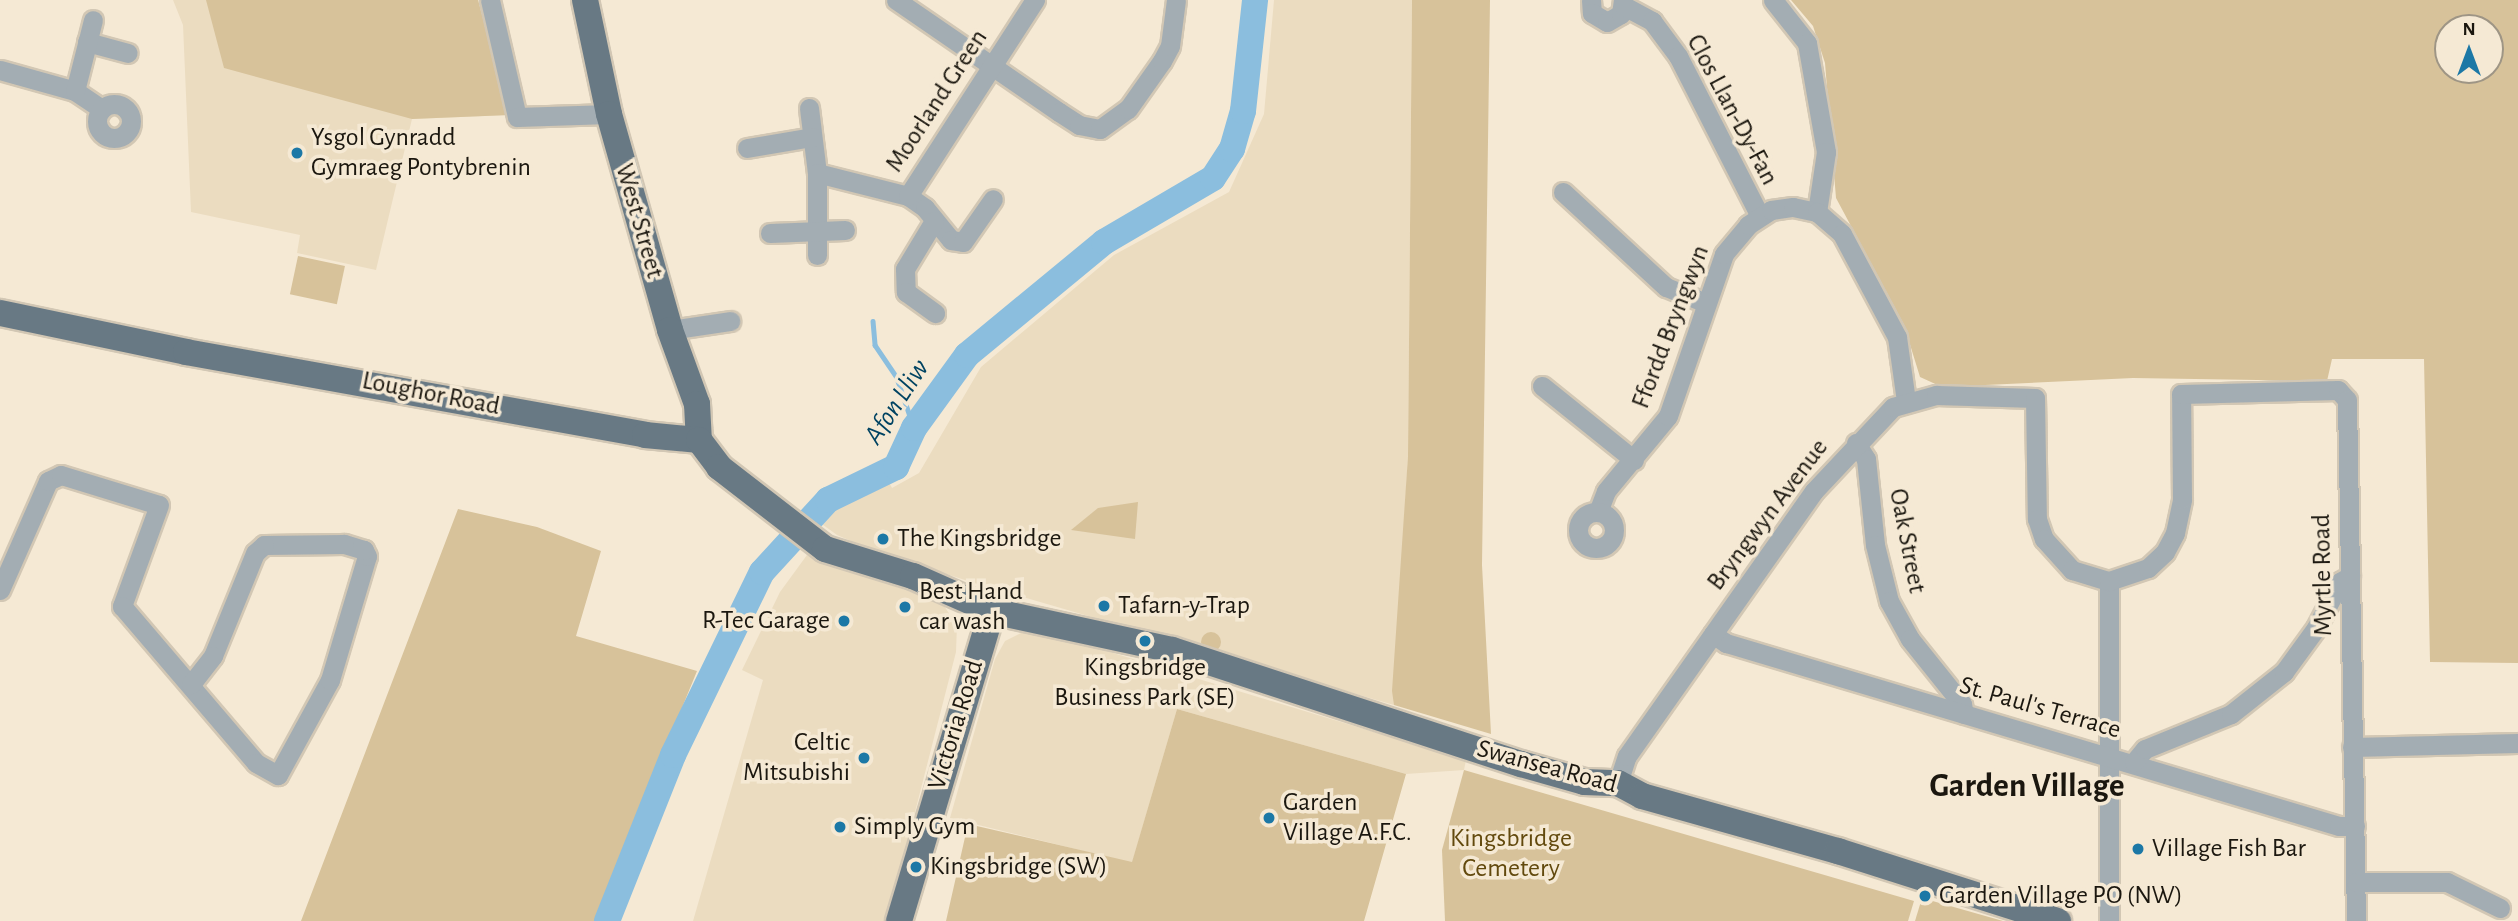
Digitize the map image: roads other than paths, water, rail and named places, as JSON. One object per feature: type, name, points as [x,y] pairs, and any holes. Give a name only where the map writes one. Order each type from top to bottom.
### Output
[{"type":"main road","name":"West Street","points":[[585,0],[609,114],[670,330],[697,404],[699,440]]},
{"type":"main road","name":"Loughor Road","points":[[0,313],[186,352],[645,435],[699,440]]},
{"type":"main road","name":"Swansea Road","points":[[699,440],[719,467],[825,549],[913,576],[992,611],[1172,650],[1584,782],[1618,783],[1642,796],[1838,851],[2058,921]]},
{"type":"main road","name":"Victoria Road","points":[[899,921],[992,611]]},
{"type":"street","points":[[490,0],[517,117],[609,114]]},
{"type":"street","points":[[896,0],[992,63],[1079,125],[1100,130],[1128,109],[1162,61],[1170,46],[1176,0]]},
{"type":"street","name":"Moorland Green","points":[[908,196],[1035,0]]},
{"type":"street","name":"Clos Llan-Dy-Fan","points":[[1591,0],[1592,13],[1601,21],[1618,18],[1624,3],[1652,22],[1678,56],[1760,216]]},
{"type":"street","points":[[1773,0],[1807,43],[1826,152],[1817,212]]},
{"type":"street","points":[[75,91],[93,20]]},
{"type":"street","points":[[87,42],[128,53]]},
{"type":"street","points":[[0,70],[75,91],[102,109]]},
{"type":"street","points":[[809,108],[817,173],[817,255]]},
{"type":"street","points":[[747,148],[812,137]]},
{"type":"street","name":"Moorland Green","points":[[817,173],[908,196],[934,220],[944,236],[963,242],[993,199]]},
{"type":"street","points":[[1568,206],[1666,288],[1706,303]]},
{"type":"street","points":[[1760,216],[1782,208],[1817,212],[1842,234],[1897,337],[1906,401],[1937,395],[2035,398],[2037,519],[2044,539],[2072,570],[2109,581],[2112,756],[2109,921]]},
{"type":"street","name":"Ffordd Bryngwyn","points":[[1598,512],[1601,498],[1668,416],[1724,254],[1760,216]]},
{"type":"street","points":[[934,220],[905,269],[906,292],[934,313]]},
{"type":"street","points":[[770,233],[845,230]]},
{"type":"street","points":[[670,330],[730,321]]},
{"type":"street","points":[[1542,386],[1634,460]]},
{"type":"street","name":"Myrtle Road","points":[[2109,581],[2148,568],[2165,552],[2175,533],[2182,499],[2181,394],[2344,393],[2356,921]]},
{"type":"street","name":"Bryngwyn Avenue","points":[[1618,783],[1627,756],[1814,491],[1856,443],[1906,401]]},
{"type":"street","name":"Oak Street","points":[[1856,443],[1866,458],[1875,545],[1889,601],[1910,639],[1962,704],[1964,714]]},
{"type":"street","points":[[0,590],[6,559],[48,481],[61,475],[159,505],[122,606],[256,763],[278,775],[330,680],[366,556],[364,550],[344,544],[264,545],[255,553],[213,656],[191,684]]},
{"type":"street","points":[[2134,762],[2145,749],[2231,714],[2284,672],[2316,628],[2340,582],[2350,576]]},
{"type":"street","name":"St. Paul's Terrace","points":[[1713,634],[1726,643],[2134,762],[2339,826],[2355,826]]},
{"type":"street","points":[[2352,747],[2518,743]]},
{"type":"street","points":[[2356,882],[2447,882],[2500,908]]},
{"type":"waterway","name":"Afon Lliw","points":[[607,921],[673,755],[762,572],[828,500],[896,467],[914,428],[967,355],[1104,242],[1213,178],[1232,149],[1243,111],[1255,0]]},
{"type":"waterway","points":[[873,321],[875,345],[897,378],[914,428]]},
{"type":"place","name":"Ysgol Gynradd Gymraeg Pontybrenin","points":[[297,153]]},
{"type":"place","name":"The Kingsbridge","points":[[883,539]]},
{"type":"place","name":"Tafarn-y-Trap","points":[[1104,606]]},
{"type":"place","name":"Best Hand car wash","points":[[905,607]]},
{"type":"place","name":"R-Tec Garage","points":[[844,621]]},
{"type":"place","name":"Kingsbridge Business Park (SE)","points":[[1145,641]]},
{"type":"place","name":"Celtic Mitsubishi","points":[[864,758]]},
{"type":"place","name":"Garden Village A.F.C.","points":[[1269,818]]},
{"type":"place","name":"Simply Gym","points":[[840,827]]},
{"type":"place","name":"Village Fish Bar","points":[[2138,849]]},
{"type":"place","name":"Kingsbridge (SW)","points":[[916,867]]},
{"type":"place","name":"Garden Village PO (NW)","points":[[1925,896]]},
{"type":"district","name":"Garden Village","points":[[2027,787]]},
{"type":"park label","name":"Kingsbridge Cemetery","points":[[1511,854]]}]
